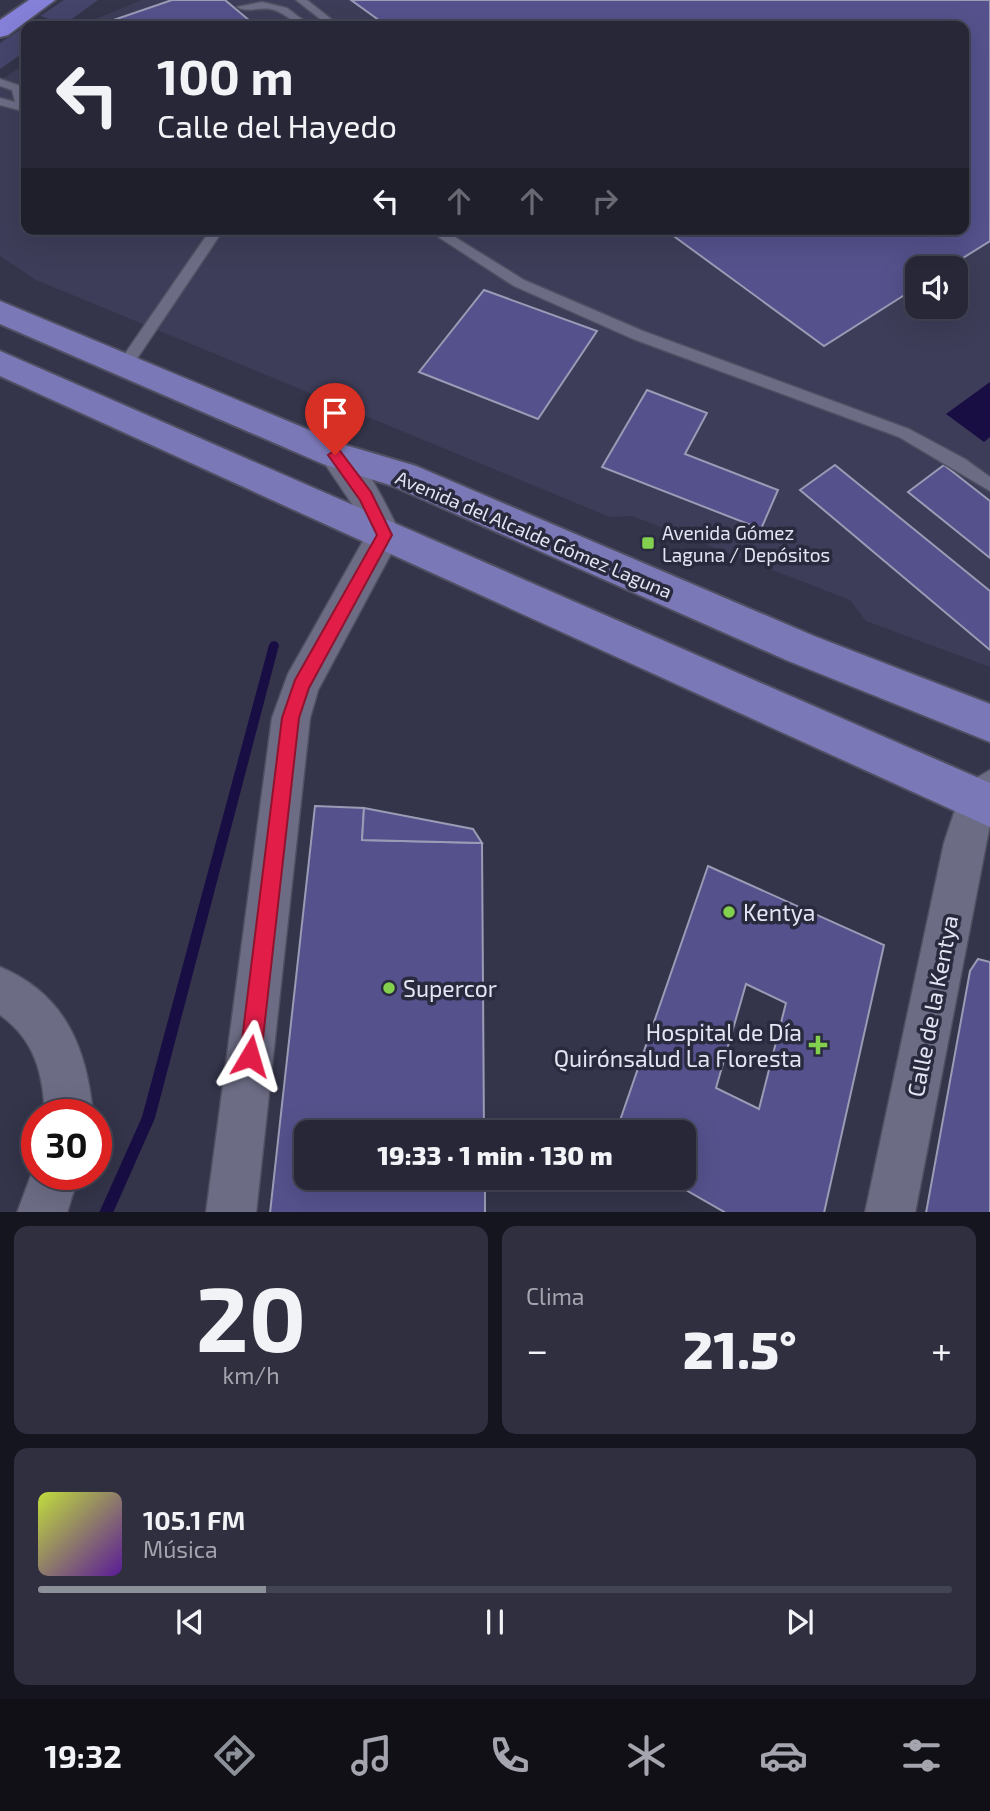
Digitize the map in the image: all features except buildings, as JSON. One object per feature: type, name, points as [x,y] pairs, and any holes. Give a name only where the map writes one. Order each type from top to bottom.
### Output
[{"type":"highway","points":[[0,4],[5,0]]},
{"type":"highway","points":[[0,30],[44,0]]},
{"type":"main road","name":"Avenida del Alcalde Gómez Laguna","points":[[0,312],[335,455],[404,476],[800,648],[990,723]]},
{"type":"main road","points":[[0,363],[384,535],[986,798]]},
{"type":"street","points":[[231,1212],[291,718],[301,686],[384,535],[365,496],[335,455]]},
{"type":"street","name":"Calle de la Kentya","points":[[890,1212],[964,843],[986,798]]},
{"type":"street","points":[[0,989],[25,1005],[44,1024],[59,1059],[66,1099]]},
{"type":"street","points":[[42,1212],[50,1190]]},
{"type":"lane","points":[[300,0],[328,21]]},
{"type":"lane","points":[[242,7],[265,3],[287,10],[300,21]]},
{"type":"lane","points":[[0,82],[21,86]]},
{"type":"lane","points":[[0,101],[21,107]]},
{"type":"lane","points":[[125,365],[214,235]]},
{"type":"lane","points":[[442,235],[519,283],[638,335],[904,433],[959,463],[990,485]]},
{"type":"shaded area","points":[[64,0],[98,0],[69,21],[56,21],[40,16]]},
{"type":"shaded area","points":[[142,0],[990,0],[990,667],[866,621],[850,600],[632,516],[610,517],[36,280],[0,256],[0,81],[21,66],[21,235],[969,235],[969,21],[90,21]]},
{"type":"shaded area","points":[[21,30],[21,54],[0,69],[0,43]]},
{"type":"shaded area","points":[[990,382],[990,437],[984,442],[946,414]]},
{"type":"waterway","points":[[106,1212],[148,1118],[274,645]]},
{"type":"place","name":"Avenida Gómez Laguna / Depósitos","points":[[648,543]]},
{"type":"place","name":"Kentya","points":[[729,912]]},
{"type":"place","name":"Supercor","points":[[389,988]]},
{"type":"place","name":"Hospital de Día Quirónsalud La Floresta","points":[[818,1045]]},
{"type":"route","points":[[250,1056],[291,718],[301,686],[384,535],[365,496],[335,455]]}]
